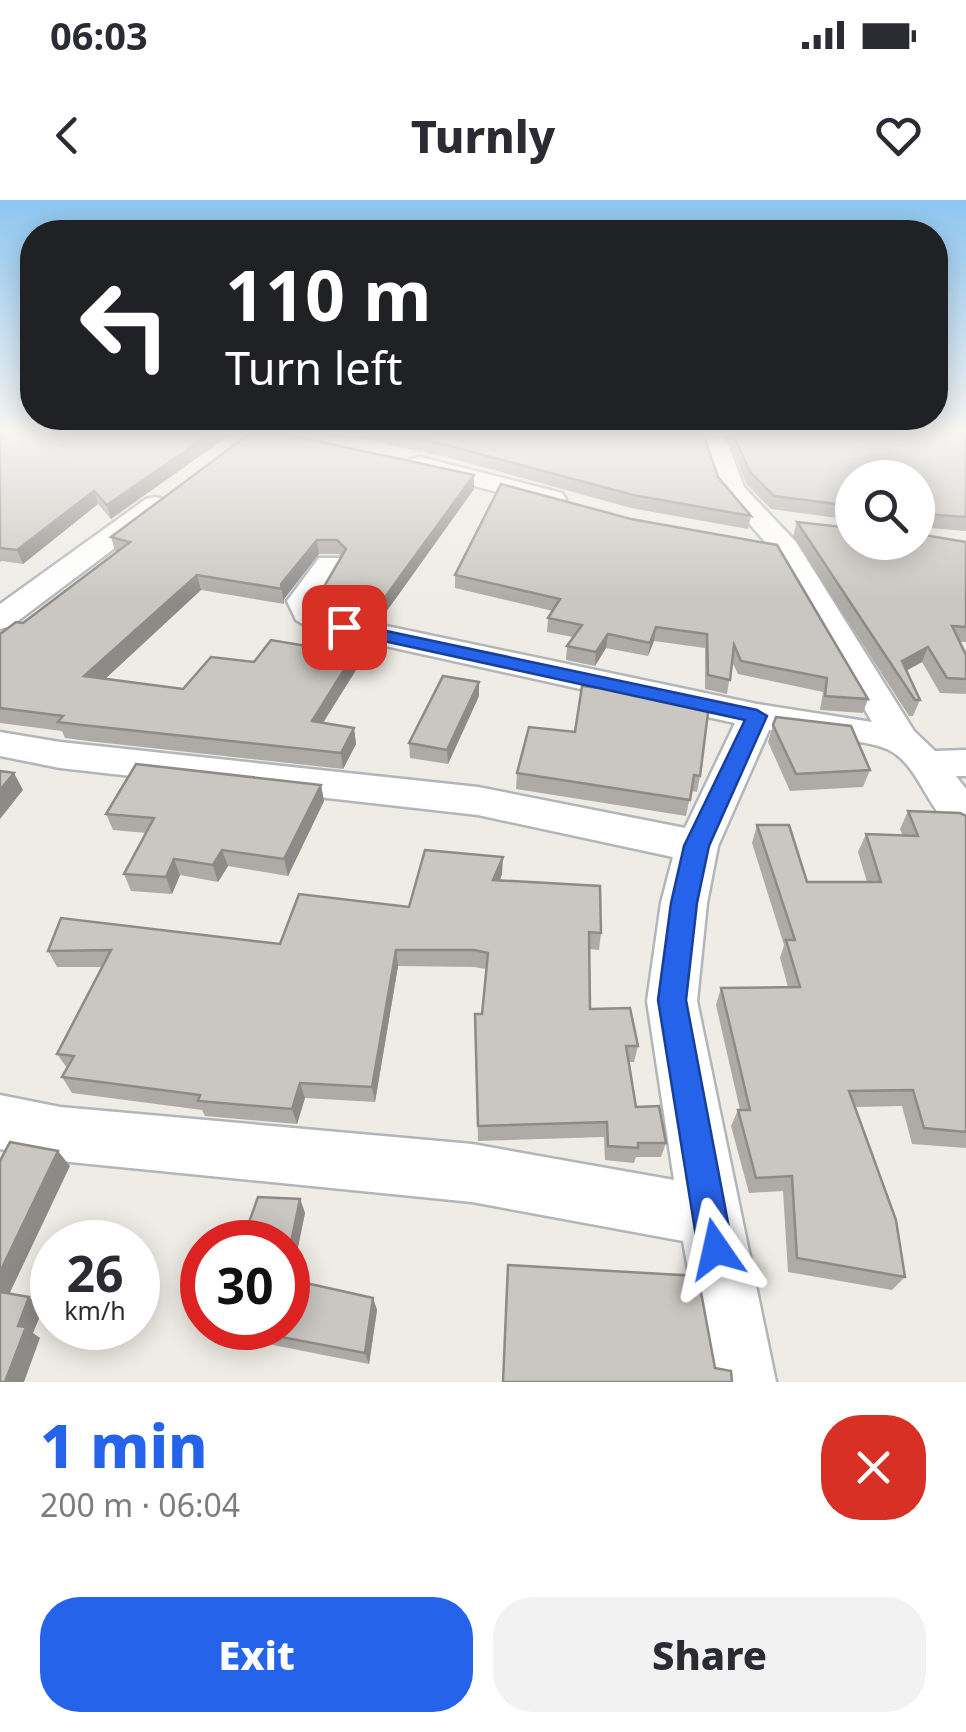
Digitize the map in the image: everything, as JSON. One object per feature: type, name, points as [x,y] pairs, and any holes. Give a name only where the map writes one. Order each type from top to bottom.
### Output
[{"type":"street","points":[[514,489],[576,505]]},
{"type":"street","points":[[732,489],[753,531],[791,536],[913,751],[966,818]]},
{"type":"street","points":[[0,619],[170,494]]},
{"type":"street","points":[[330,564],[303,601],[307,613],[324,623],[966,763]]},
{"type":"street","points":[[0,582],[42,588]]},
{"type":"street","points":[[742,1382],[672,1000],[684,903],[696,846],[757,716]]},
{"type":"street","points":[[0,744],[60,755],[478,801],[696,846]]},
{"type":"street","points":[[0,1122],[60,1134],[472,1173],[709,1216]]},
{"type":"building","points":[[0,489],[130,489],[107,505],[94,491],[17,550],[0,548]]},
{"type":"building","points":[[175,489],[464,489],[380,604],[333,596],[322,590],[346,549],[337,540],[317,540],[281,584],[282,589],[197,575],[84,676],[183,689],[211,657],[254,662],[271,640],[354,654],[312,721],[354,728],[341,753],[58,722],[63,716],[0,708],[0,634],[16,622],[23,623],[130,542],[111,537]]},
{"type":"building","points":[[498,489],[520,489],[631,519],[777,545],[868,699],[825,696],[827,678],[741,661],[734,645],[730,680],[708,675],[707,634],[656,627],[650,643],[608,634],[596,652],[567,646],[582,625],[548,618],[560,599],[455,575]]},
{"type":"building","points":[[611,489],[728,489],[751,516]]},
{"type":"building","points":[[767,489],[835,489],[835,504],[774,496]]},
{"type":"building","points":[[935,489],[966,489],[966,517],[935,515]]},
{"type":"building","points":[[797,522],[835,526],[835,560],[935,560],[935,537],[966,542],[966,627],[952,626],[966,655],[966,679],[947,678],[928,647],[902,661],[920,700],[915,700]]},
{"type":"building","points":[[443,676],[479,682],[447,750],[409,743]]},
{"type":"building","points":[[582,686],[663,695],[709,705],[700,776],[694,775],[690,800],[517,773],[529,727],[575,732]]},
{"type":"building","points":[[776,717],[851,726],[870,770],[796,774],[773,725]]},
{"type":"building","points":[[136,764],[321,785],[284,859],[222,850],[213,865],[174,859],[166,877],[124,874],[154,818],[106,814]]},
{"type":"building","points":[[0,771],[14,773],[0,790]]},
{"type":"building","points":[[908,811],[966,816],[966,1132],[924,1128],[913,1090],[849,1091],[896,1220],[905,1277],[797,1258],[792,1176],[756,1178],[738,1110],[750,1110],[721,988],[800,987],[786,940],[795,940],[757,825],[789,825],[807,882],[881,882],[866,834],[918,836]]},
{"type":"building","points":[[425,850],[503,857],[493,880],[600,886],[601,933],[589,932],[590,1009],[630,1008],[638,1046],[626,1046],[636,1107],[659,1106],[666,1143],[638,1143],[638,1148],[608,1146],[607,1122],[478,1126],[475,1014],[482,1014],[488,953],[474,950],[396,950],[372,1087],[300,1083],[292,1109],[198,1101],[200,1095],[62,1077],[74,1056],[57,1054],[111,950],[48,951],[61,918],[280,944],[299,894],[409,907]]},
{"type":"building","points":[[10,1142],[58,1151],[0,1272],[0,1161]]},
{"type":"building","points":[[258,1197],[300,1199],[296,1220],[250,1220]]},
{"type":"building","points":[[508,1265],[698,1276],[715,1368],[731,1371],[732,1382],[503,1382]]},
{"type":"building","points":[[310,1284],[373,1298],[365,1353],[310,1342]]},
{"type":"building","points":[[0,1292],[29,1297],[18,1326],[26,1327],[5,1382],[0,1382]]},
{"type":"route","points":[[344,627],[757,716],[696,846],[684,903],[672,1000],[716,1249]]}]
